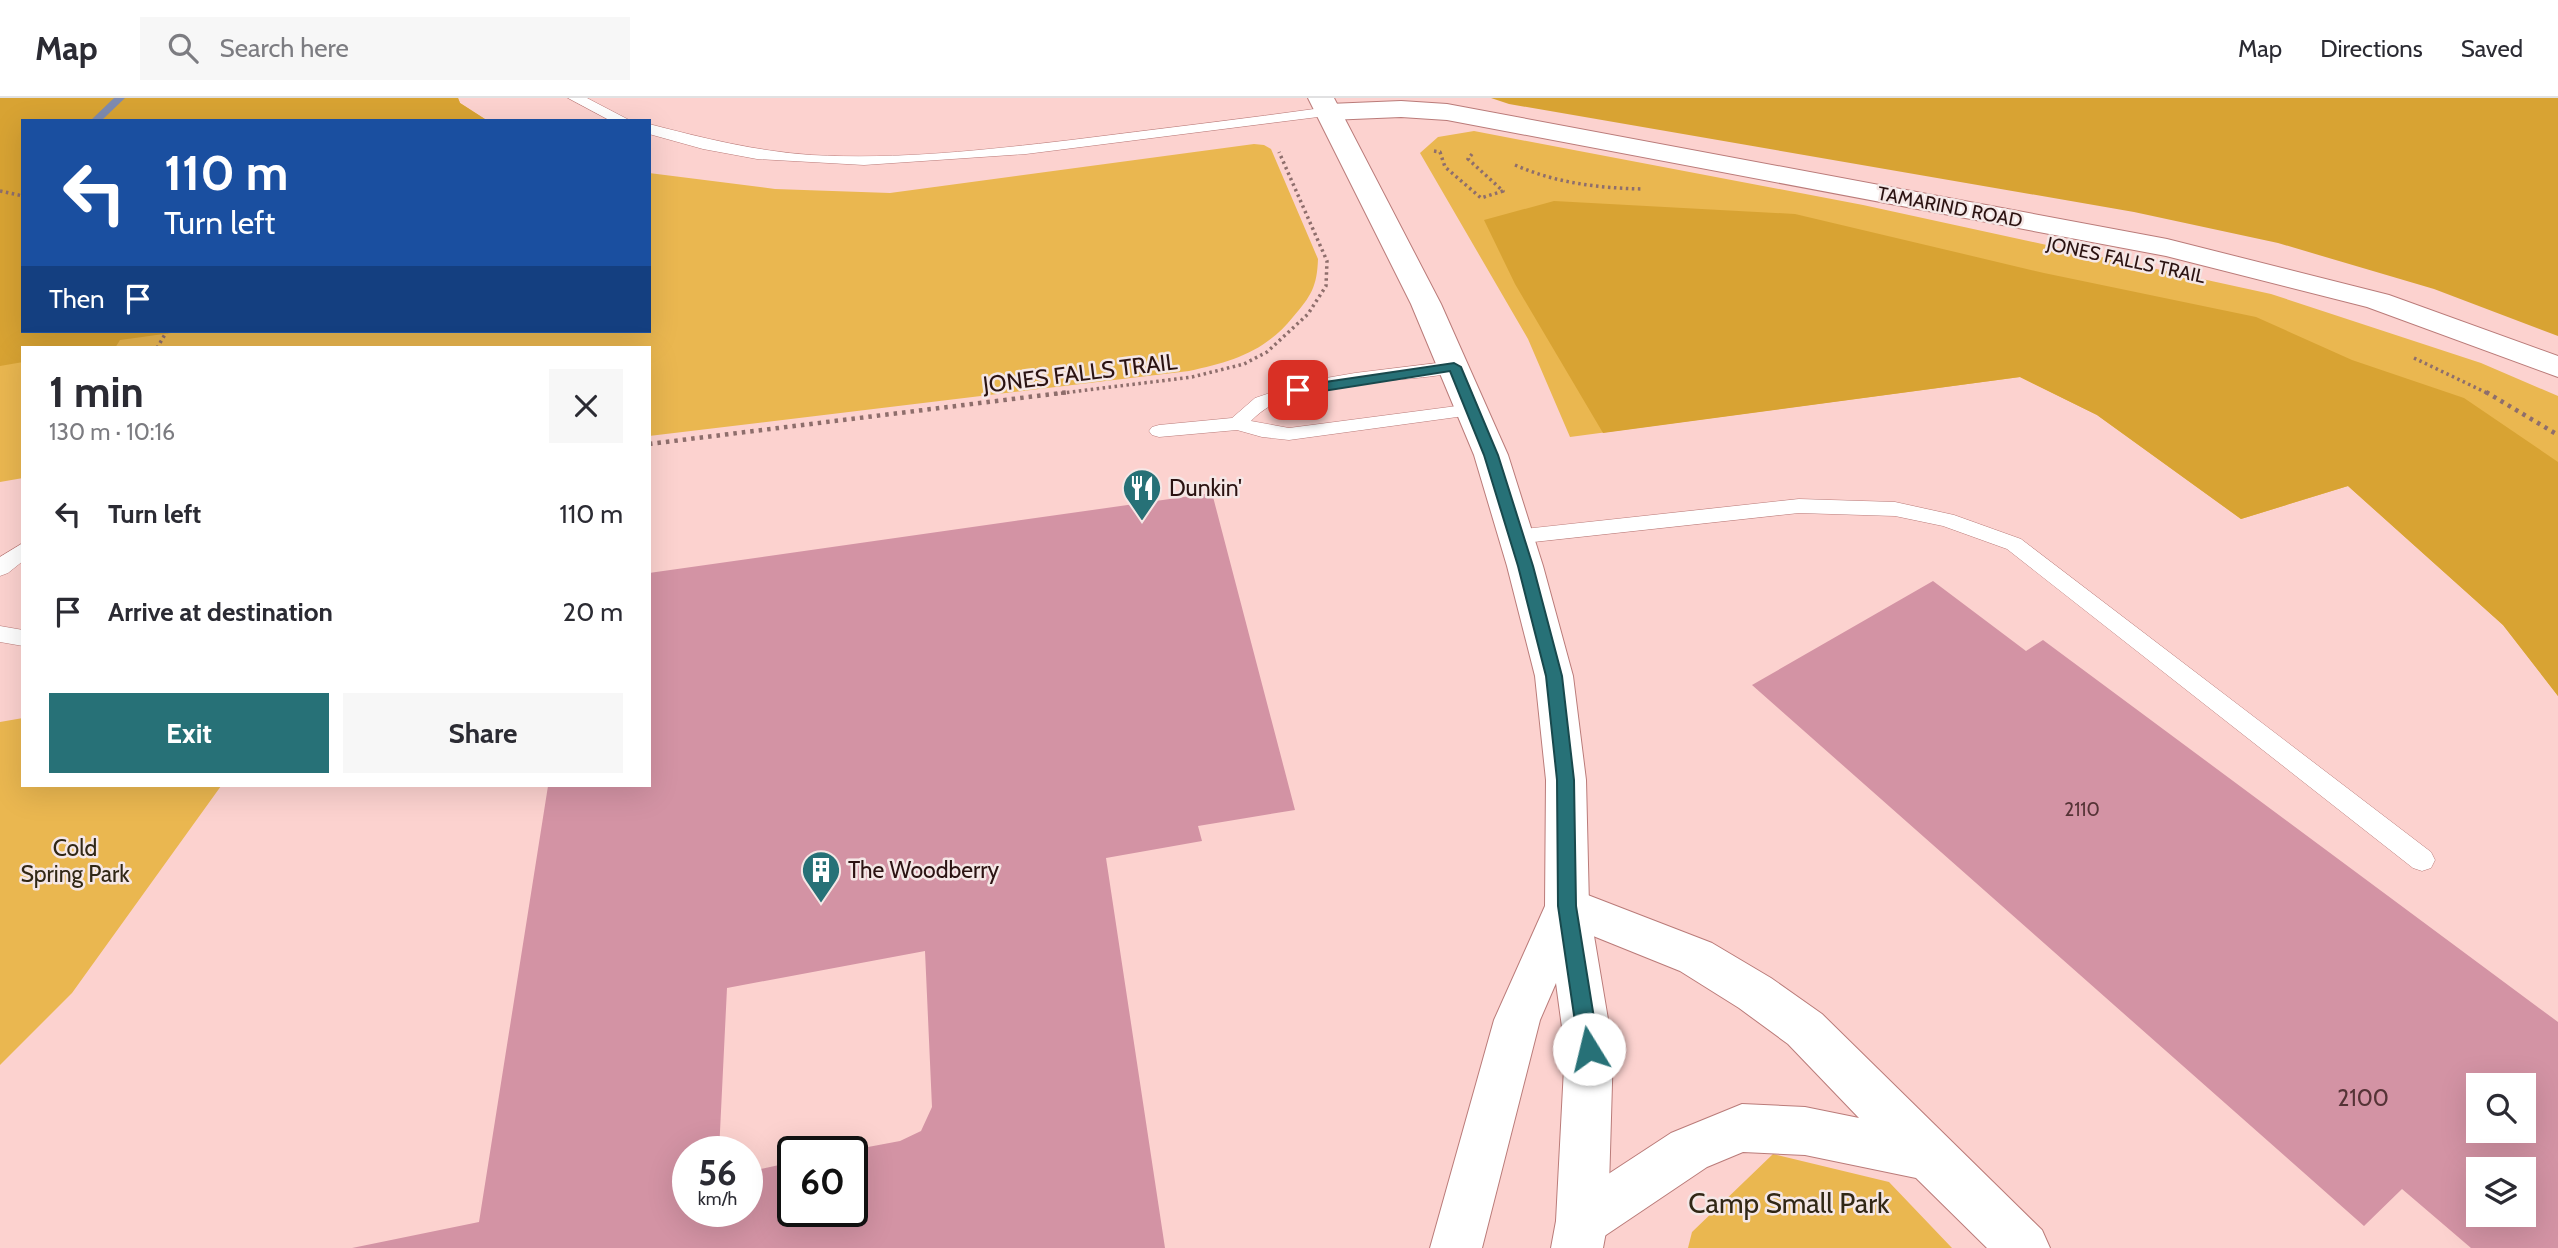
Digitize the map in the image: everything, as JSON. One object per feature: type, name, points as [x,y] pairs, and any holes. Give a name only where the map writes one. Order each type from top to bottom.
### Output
[{"type":"street","points":[[1325,105],[1420,291],[1491,455],[1554,676],[1566,780],[1567,906],[1589,1049],[1580,1235]]},
{"type":"street","name":"TAMARIND ROAD","points":[[1325,105],[1447,112],[2167,248],[2378,301],[2558,367]]},
{"type":"street","points":[[1567,906],[1696,957],[1755,993],[1804,1029],[1929,1157],[2024,1248]]},
{"type":"street","points":[[1458,1242],[1517,1020],[1567,906]]},
{"type":"street","points":[[1580,1235],[1689,1150],[1742,1128],[1805,1131],[1929,1157]]},
{"type":"lane","points":[[575,98],[620,119]]},
{"type":"lane","points":[[651,130],[724,150],[795,159],[862,163],[982,155],[1325,105]]},
{"type":"lane","points":[[1238,424],[1259,404],[1280,394],[1335,383],[1454,367]]},
{"type":"lane","points":[[1159,431],[1238,424],[1289,435],[1472,410]]},
{"type":"lane","points":[[1516,537],[1798,506],[1895,509],[1947,520],[2014,544],[2422,860]]},
{"type":"lane","points":[[0,568],[21,552]]},
{"type":"lane","points":[[0,634],[21,638]]},
{"type":"path","name":"JONES FALLS TRAIL","points":[[651,444],[1192,377],[1244,364],[1283,340],[1308,314],[1326,286],[1328,261],[1285,161],[1275,149],[1280,144]]},
{"type":"path","points":[[1431,150],[1440,152],[1445,167],[1482,198],[1503,191],[1468,159],[1476,150]]},
{"type":"path","points":[[1514,164],[1531,172],[1570,183],[1655,189]]},
{"type":"path","points":[[0,191],[21,196]]},
{"type":"path","points":[[2402,353],[2486,393],[2558,435]]},
{"type":"green space","points":[[0,98],[458,98],[460,103],[485,119],[21,119],[21,333],[651,333],[651,173],[775,189],[890,193],[1254,144],[1264,145],[1271,149],[1318,259],[1309,297],[1282,329],[1246,354],[1204,368],[651,436],[651,346],[21,346],[21,478],[0,482]]},
{"type":"green space","points":[[1474,131],[1863,205],[2271,294],[2481,363],[2558,396],[2558,696],[2503,625],[2348,486],[2241,519],[2097,415],[2020,377],[1570,437],[1528,339],[1420,153],[1438,137]]},
{"type":"green space","name":"Cold Spring Park","points":[[21,718],[21,787],[220,787],[72,993],[0,1065],[0,722]]},
{"type":"green space","name":"Camp Small Park","points":[[1773,1154],[1889,1182],[1952,1248],[1688,1248],[1692,1232]]},
{"type":"shaded area","points":[[0,98],[458,98],[460,103],[485,119],[21,119],[21,333],[171,333],[120,340],[116,346],[21,346],[21,362],[0,366]]},
{"type":"shaded area","points":[[1491,98],[2558,98],[2558,336],[2434,289],[2278,243],[2134,212],[1509,104]]},
{"type":"shaded area","points":[[1554,201],[1795,214],[2044,273],[2256,317],[2352,360],[2464,398],[2558,462],[2558,696],[2503,625],[2348,486],[2241,519],[2097,415],[2020,377],[1603,433],[1515,284],[1484,220]]},
{"type":"building","name":"The Woodberry","points":[[1212,493],[1295,810],[1198,826],[1202,841],[1106,858],[1165,1248],[352,1248],[479,1222],[548,787],[651,787],[651,573]],"holes":[[[925,951],[932,1107],[921,1131],[900,1141],[868,1147],[868,1227],[777,1227],[777,1165],[763,1169],[763,1227],[672,1227],[672,1136],[720,1136],[727,988]]]},
{"type":"building","points":[[1933,581],[2026,651],[2043,640],[2558,1022],[2558,1248],[2471,1248],[2402,1189],[2364,1226],[1752,685]]},
{"type":"waterway","points":[[97,119],[120,98]]},
{"type":"place","name":"Dunkin'","points":[[1142,522]]},
{"type":"place","name":"The Woodberry","points":[[821,904]]},
{"type":"route","points":[[1298,390],[1454,367],[1491,455],[1525,566],[1554,676],[1566,780],[1567,906],[1589,1049]]}]
